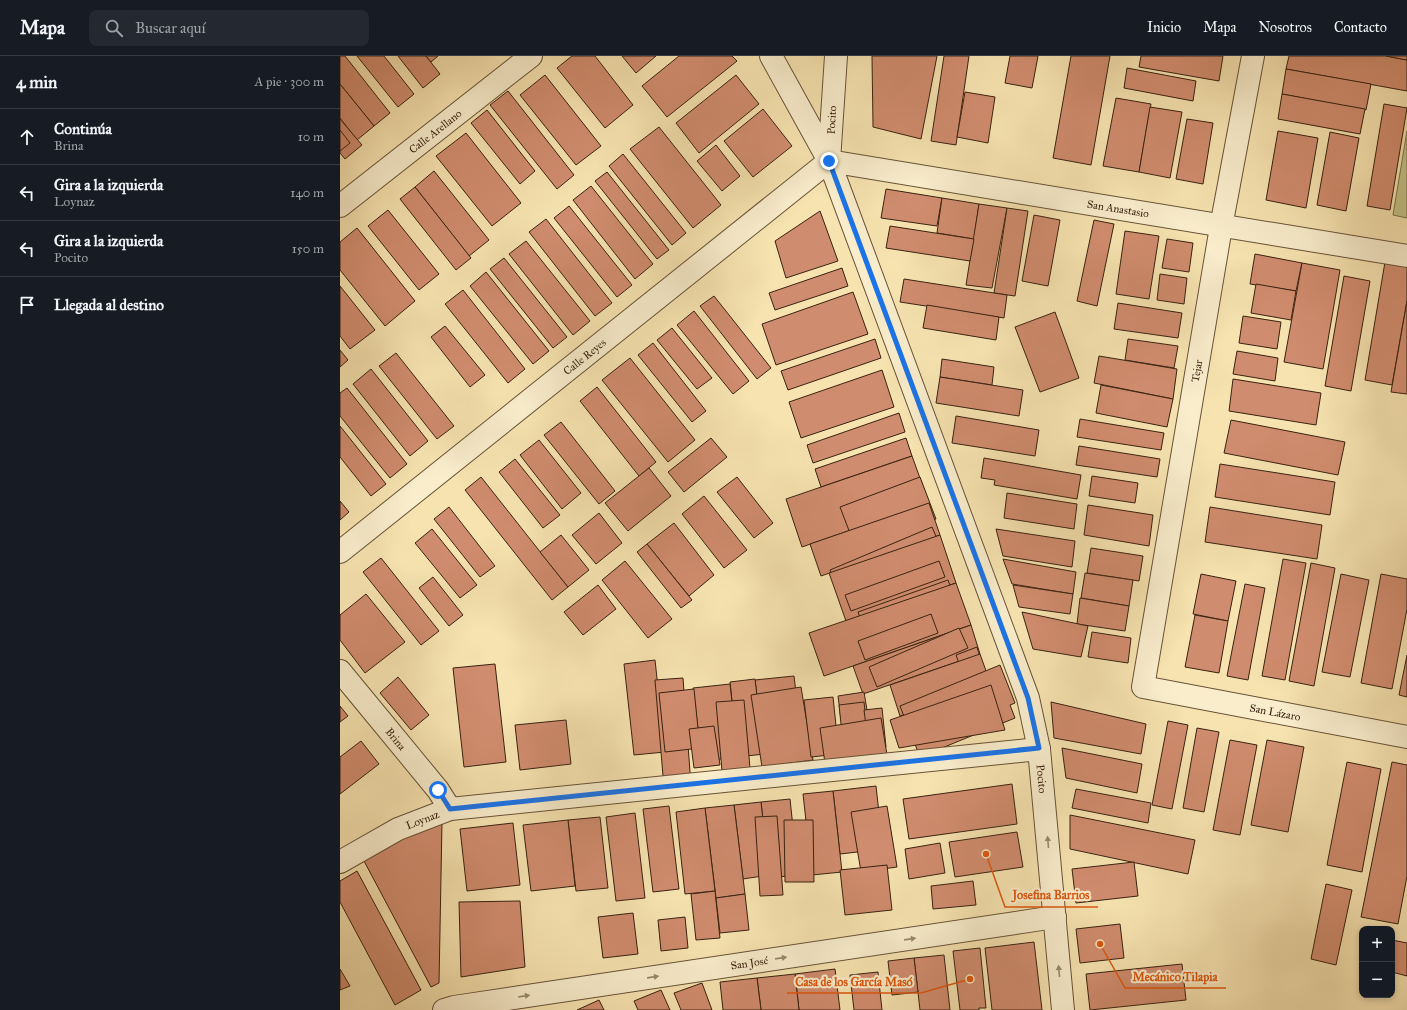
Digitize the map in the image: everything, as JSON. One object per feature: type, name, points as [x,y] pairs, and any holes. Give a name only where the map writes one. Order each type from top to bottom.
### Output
[{"type":"street","name":"Calle Arellano","points":[[340,206],[531,56]]},
{"type":"street","points":[[771,56],[829,161]]},
{"type":"street","name":"Pocito","points":[[836,56],[829,161],[1028,698],[1039,748],[1063,1010]]},
{"type":"street","name":"Tejar","points":[[1143,687],[1221,227],[1253,56]]},
{"type":"street","name":"San Anastasio","points":[[829,161],[1221,227],[1407,256]]},
{"type":"street","name":"Calle Reyes","points":[[340,552],[829,161]]},
{"type":"street","name":"Brina","points":[[340,671],[438,790],[450,809]]},
{"type":"street","name":"San Lázaro","points":[[1143,687],[1407,737]]},
{"type":"street","name":"Loynaz","points":[[340,862],[398,829],[450,809],[1039,748]]},
{"type":"street","name":"San José","points":[[444,1010],[461,1006],[1054,917]]},
{"type":"green space","points":[[1407,131],[1407,218],[1393,215]]},
{"type":"building","points":[[340,56],[345,56],[390,113],[374,126],[340,84]]},
{"type":"building","points":[[357,56],[384,56],[414,94],[398,107]]},
{"type":"building","points":[[398,56],[426,56],[440,74],[423,88]]},
{"type":"building","points":[[426,56],[438,56],[431,62]]},
{"type":"building","points":[[572,56],[595,56],[633,105],[605,128],[557,68]]},
{"type":"building","points":[[622,56],[656,56],[636,73]]},
{"type":"building","points":[[679,56],[732,56],[737,61],[667,117],[642,86]]},
{"type":"building","points":[[872,56],[937,56],[921,139],[873,127]]},
{"type":"building","points":[[944,56],[969,56],[956,145],[931,141]]},
{"type":"building","points":[[1010,56],[1038,56],[1032,88],[1005,83]]},
{"type":"building","points":[[1071,56],[1110,56],[1091,165],[1053,158]]},
{"type":"building","points":[[1141,56],[1223,56],[1219,81],[1139,67]]},
{"type":"building","points":[[1289,56],[1386,56],[1407,60],[1407,91],[1286,69]]},
{"type":"building","points":[[1386,56],[1407,56],[1407,60]]},
{"type":"building","points":[[1127,68],[1196,81],[1193,101],[1124,88]]},
{"type":"building","points":[[1286,69],[1371,84],[1366,110],[1282,94]]},
{"type":"building","points":[[545,75],[601,146],[576,165],[520,95]]},
{"type":"building","points":[[736,75],[759,104],[699,153],[676,123]]},
{"type":"building","points":[[340,84],[374,126],[357,140],[340,118]]},
{"type":"building","points":[[508,91],[574,175],[557,189],[490,105]]},
{"type":"building","points":[[965,92],[995,97],[988,143],[957,137]]},
{"type":"building","points":[[1282,94],[1365,109],[1360,134],[1278,119]]},
{"type":"building","points":[[1116,98],[1151,104],[1139,172],[1103,166]]},
{"type":"building","points":[[1384,104],[1407,108],[1390,210],[1367,206]]},
{"type":"building","points":[[1150,107],[1182,112],[1170,178],[1139,172]]},
{"type":"building","points":[[763,109],[792,146],[753,177],[724,141]]},
{"type":"building","points":[[487,110],[535,171],[520,184],[471,123]]},
{"type":"building","points":[[340,119],[362,145],[345,159],[340,153]]},
{"type":"building","points":[[1187,119],[1213,123],[1203,184],[1176,179]]},
{"type":"building","points":[[659,127],[721,205],[693,228],[630,149]]},
{"type":"building","points":[[340,130],[350,143],[340,151]]},
{"type":"building","points":[[1278,131],[1318,138],[1306,208],[1266,200]]},
{"type":"building","points":[[1330,132],[1359,138],[1346,211],[1317,205]]},
{"type":"building","points":[[466,133],[521,203],[492,226],[436,156]]},
{"type":"building","points":[[716,145],[740,176],[722,191],[697,161]]},
{"type":"building","points":[[623,154],[686,233],[672,245],[609,166]]},
{"type":"building","points":[[434,171],[489,240],[469,256],[415,187]]},
{"type":"building","points":[[607,172],[669,250],[657,259],[595,181]]},
{"type":"building","points":[[591,186],[653,264],[635,279],[573,200]]},
{"type":"building","points":[[415,187],[471,258],[456,270],[400,199]]},
{"type":"building","points":[[886,189],[942,198],[937,226],[881,218]]},
{"type":"building","points":[[942,198],[979,204],[974,239],[937,233]]},
{"type":"building","points":[[979,204],[1007,208],[992,288],[966,285]]},
{"type":"building","points":[[569,206],[632,285],[617,297],[554,218]]},
{"type":"building","points":[[1007,208],[1028,211],[1015,296],[994,293]]},
{"type":"building","points":[[388,210],[439,274],[419,290],[368,226]]},
{"type":"building","points":[[820,211],[838,261],[786,278],[775,241]]},
{"type":"building","points":[[1034,215],[1060,220],[1048,286],[1022,281]]},
{"type":"building","points":[[546,219],[612,303],[595,316],[529,232]]},
{"type":"building","points":[[1094,220],[1114,224],[1097,306],[1077,301]]},
{"type":"building","points":[[890,226],[974,239],[970,261],[886,248]]},
{"type":"building","points":[[357,228],[415,301],[385,326],[340,270],[340,242]]},
{"type":"building","points":[[1125,231],[1159,236],[1149,299],[1116,294]]},
{"type":"building","points":[[1167,239],[1193,243],[1189,272],[1162,268]]},
{"type":"building","points":[[526,241],[590,321],[573,335],[509,254]]},
{"type":"building","points":[[1255,254],[1302,263],[1296,291],[1250,284]]},
{"type":"building","points":[[504,258],[567,337],[553,348],[490,269]]},
{"type":"building","points":[[1385,262],[1407,266],[1407,301],[1392,385],[1365,380]]},
{"type":"building","points":[[1302,263],[1340,270],[1323,369],[1284,362]]},
{"type":"building","points":[[842,268],[848,286],[775,310],[769,293]]},
{"type":"building","points":[[486,272],[549,351],[533,364],[470,286]]},
{"type":"building","points":[[1160,274],[1187,278],[1184,304],[1157,300]]},
{"type":"building","points":[[1344,276],[1370,281],[1351,391],[1325,386]]},
{"type":"building","points":[[904,279],[1007,295],[1004,318],[900,302]]},
{"type":"building","points":[[1256,284],[1296,291],[1291,320],[1251,313]]},
{"type":"building","points":[[340,286],[375,330],[350,349],[340,336]]},
{"type":"building","points":[[463,290],[525,369],[508,383],[445,304]]},
{"type":"building","points":[[853,292],[868,334],[776,365],[762,324]]},
{"type":"building","points":[[714,296],[771,368],[757,379],[700,306]]},
{"type":"building","points":[[1407,301],[1407,394],[1391,392]]},
{"type":"building","points":[[1118,303],[1182,313],[1178,338],[1114,329]]},
{"type":"building","points":[[927,305],[999,317],[996,340],[923,328]]},
{"type":"building","points":[[694,311],[749,381],[733,394],[677,325]]},
{"type":"building","points":[[1055,312],[1079,378],[1040,392],[1015,327]]},
{"type":"building","points":[[1243,316],[1281,322],[1277,349],[1239,343]]},
{"type":"building","points":[[445,326],[485,375],[470,387],[431,337]]},
{"type":"building","points":[[672,328],[712,378],[697,389],[657,340]]},
{"type":"building","points":[[875,339],[881,358],[788,390],[781,371]]},
{"type":"building","points":[[1128,339],[1178,346],[1174,368],[1125,360]]},
{"type":"building","points":[[653,343],[706,411],[692,422],[638,355]]},
{"type":"building","points":[[340,350],[348,360],[340,367]]},
{"type":"building","points":[[1237,351],[1278,358],[1275,381],[1233,374]]},
{"type":"building","points":[[396,353],[454,426],[437,439],[379,366]]},
{"type":"building","points":[[1099,356],[1177,369],[1173,399],[1094,383]]},
{"type":"building","points":[[630,358],[695,440],[668,462],[602,380]]},
{"type":"building","points":[[942,359],[994,367],[992,385],[940,377]]},
{"type":"building","points":[[371,369],[428,441],[410,456],[353,384]]},
{"type":"building","points":[[882,370],[894,407],[801,438],[789,402]]},
{"type":"building","points":[[940,377],[1023,390],[1019,416],[936,403]]},
{"type":"building","points":[[1233,379],[1321,393],[1316,425],[1229,411]]},
{"type":"building","points":[[1101,385],[1173,399],[1167,427],[1096,413]]},
{"type":"building","points":[[597,387],[656,462],[639,476],[580,401]]},
{"type":"building","points":[[347,388],[407,464],[390,478],[340,416],[340,393]]},
{"type":"building","points":[[899,413],[905,432],[813,463],[807,445]]},
{"type":"building","points":[[956,416],[1039,430],[1035,456],[952,443]]},
{"type":"building","points":[[1080,419],[1164,433],[1161,450],[1077,437]]},
{"type":"building","points":[[1231,420],[1345,442],[1338,475],[1224,453]]},
{"type":"building","points":[[561,422],[615,491],[599,504],[544,435]]},
{"type":"building","points":[[340,426],[386,484],[371,496],[340,457]]},
{"type":"building","points":[[711,438],[727,457],[684,492],[668,472]]},
{"type":"building","points":[[906,438],[912,456],[821,487],[815,469]]},
{"type":"building","points":[[539,440],[581,493],[562,509],[520,455]]},
{"type":"building","points":[[1079,446],[1160,459],[1157,477],[1076,465]]},
{"type":"building","points":[[912,456],[929,503],[802,547],[786,499]]},
{"type":"building","points":[[984,458],[1081,475],[1077,499],[994,485],[995,480],[981,478]]},
{"type":"building","points":[[515,459],[560,515],[543,528],[499,472]]},
{"type":"building","points":[[1220,464],[1335,482],[1330,515],[1215,497]]},
{"type":"building","points":[[649,468],[671,496],[628,531],[605,503]]},
{"type":"building","points":[[1092,476],[1138,483],[1135,503],[1089,496]]},
{"type":"building","points":[[481,477],[568,587],[552,600],[465,490]]},
{"type":"building","points":[[737,477],[773,523],[754,538],[717,492]]},
{"type":"building","points":[[920,477],[936,519],[856,549],[840,507]]},
{"type":"building","points":[[1007,493],[1077,504],[1074,529],[1004,518]]},
{"type":"building","points":[[704,496],[747,550],[724,568],[682,514]]},
{"type":"building","points":[[340,501],[349,512],[340,520]]},
{"type":"building","points":[[929,503],[940,535],[821,576],[810,544]]},
{"type":"building","points":[[1088,505],[1153,515],[1149,546],[1084,535]]},
{"type":"building","points":[[449,507],[495,566],[480,577],[434,519]]},
{"type":"building","points":[[1210,507],[1322,525],[1317,559],[1205,542]]},
{"type":"building","points":[[599,513],[622,543],[596,564],[572,535]]},
{"type":"building","points":[[674,523],[714,575],[689,596],[647,544]]},
{"type":"building","points":[[932,527],[941,548],[839,592],[830,570]]},
{"type":"building","points":[[432,529],[477,585],[460,598],[415,543]]},
{"type":"building","points":[[996,529],[1075,541],[1072,567],[1003,556]]},
{"type":"building","points":[[561,535],[589,570],[568,587],[540,552]]},
{"type":"building","points":[[940,535],[956,583],[846,621],[829,573]]},
{"type":"building","points":[[647,544],[692,600],[681,608],[637,552]]},
{"type":"building","points":[[1091,548],[1143,556],[1139,581],[1087,573]]},
{"type":"building","points":[[381,558],[439,631],[421,645],[363,572]]},
{"type":"building","points":[[1003,559],[1076,572],[1073,594],[1012,584]]},
{"type":"building","points":[[1283,559],[1306,563],[1285,680],[1262,676]]},
{"type":"building","points":[[625,561],[672,619],[648,638],[602,580]]},
{"type":"building","points":[[939,561],[945,577],[851,611],[845,595]]},
{"type":"building","points":[[1311,563],[1335,568],[1314,686],[1289,681]]},
{"type":"building","points":[[1085,573],[1133,580],[1129,606],[1081,598]]},
{"type":"building","points":[[1201,574],[1236,581],[1228,621],[1193,614]]},
{"type":"building","points":[[1341,574],[1369,580],[1350,677],[1322,672]]},
{"type":"building","points":[[1381,574],[1407,579],[1407,609],[1392,689],[1361,683]]},
{"type":"building","points":[[433,577],[463,615],[449,626],[419,588]]},
{"type":"building","points":[[948,580],[956,602],[866,634],[858,612]]},
{"type":"building","points":[[956,583],[971,625],[824,676],[809,633]]},
{"type":"building","points":[[1245,584],[1265,588],[1248,680],[1227,676]]},
{"type":"building","points":[[598,585],[616,609],[583,635],[564,612]]},
{"type":"building","points":[[1013,585],[1073,594],[1070,614],[1019,607]]},
{"type":"building","points":[[366,594],[405,642],[365,673],[340,640],[340,615]]},
{"type":"building","points":[[1080,598],[1129,606],[1125,631],[1077,624]]},
{"type":"building","points":[[1022,612],[1088,626],[1081,657],[1033,649]]},
{"type":"building","points":[[931,614],[938,633],[865,660],[858,641]]},
{"type":"building","points":[[1195,615],[1228,621],[1219,673],[1185,667]]},
{"type":"building","points":[[971,625],[980,654],[863,694],[853,666]]},
{"type":"building","points":[[959,628],[968,648],[877,687],[869,667]]},
{"type":"building","points":[[1092,632],[1131,638],[1128,663],[1088,657]]},
{"type":"building","points":[[977,647],[983,667],[963,674],[956,655]]},
{"type":"building","points":[[980,654],[991,685],[900,716],[890,685]]},
{"type":"building","points":[[1407,655],[1407,697],[1399,695]]},
{"type":"building","points":[[655,660],[665,752],[634,755],[624,664]]},
{"type":"building","points":[[495,664],[506,762],[464,767],[453,668]]},
{"type":"building","points":[[1000,665],[1015,703],[1010,705],[1015,718],[920,757],[900,706]]},
{"type":"building","points":[[794,676],[803,750],[764,754],[755,680]]},
{"type":"building","points":[[398,677],[429,715],[411,730],[380,693]]},
{"type":"building","points":[[683,678],[691,785],[664,788],[655,680]]},
{"type":"building","points":[[755,679],[764,754],[738,757],[730,682]]},
{"type":"building","points":[[730,684],[738,757],[702,761],[693,688]]},
{"type":"building","points":[[991,685],[1005,730],[899,748],[890,720]]},
{"type":"building","points":[[801,687],[813,760],[762,767],[751,695]]},
{"type":"building","points":[[694,689],[700,748],[665,752],[659,693]]},
{"type":"building","points":[[864,692],[868,716],[841,720],[838,696]]},
{"type":"building","points":[[833,697],[839,754],[811,757],[804,700]]},
{"type":"building","points":[[744,700],[750,768],[722,771],[716,702]]},
{"type":"building","points":[[864,702],[869,749],[844,752],[839,705]]},
{"type":"building","points":[[1051,702],[1146,724],[1141,754],[1054,738]]},
{"type":"building","points":[[340,706],[348,716],[340,722]]},
{"type":"building","points":[[882,708],[886,747],[869,749],[864,710]]},
{"type":"building","points":[[881,718],[888,761],[826,770],[820,728]]},
{"type":"building","points":[[566,720],[571,764],[520,770],[515,725]]},
{"type":"building","points":[[1168,721],[1188,725],[1172,809],[1152,805]]},
{"type":"building","points":[[714,726],[720,765],[694,768],[689,729]]},
{"type":"building","points":[[1197,728],[1219,732],[1204,812],[1183,808]]},
{"type":"building","points":[[1230,740],[1257,745],[1240,835],[1213,830]]},
{"type":"building","points":[[1267,740],[1304,747],[1288,832],[1251,825]]},
{"type":"building","points":[[361,741],[379,764],[340,794],[340,757]]},
{"type":"building","points":[[1062,748],[1142,764],[1137,793],[1066,778]]},
{"type":"building","points":[[1347,762],[1381,769],[1362,872],[1327,865]]},
{"type":"building","points":[[1392,762],[1407,765],[1407,876],[1398,924],[1361,917]]},
{"type":"building","points":[[1012,784],[1017,824],[909,839],[903,799]]},
{"type":"building","points":[[876,786],[883,849],[840,854],[833,791]]},
{"type":"building","points":[[1076,789],[1151,803],[1148,823],[1072,808]]},
{"type":"building","points":[[833,791],[842,872],[812,875],[803,794]]},
{"type":"building","points":[[790,799],[798,875],[769,878],[761,802]]},
{"type":"building","points":[[761,802],[769,875],[743,879],[734,805]]},
{"type":"building","points":[[734,805],[745,894],[716,898],[705,808]]},
{"type":"building","points":[[669,806],[679,889],[653,892],[643,809]]},
{"type":"building","points":[[887,806],[897,867],[861,872],[851,812]]},
{"type":"building","points":[[705,808],[715,891],[685,894],[676,812]]},
{"type":"building","points":[[635,813],[645,898],[616,901],[606,817]]},
{"type":"building","points":[[1070,815],[1195,840],[1188,874],[1070,849]]},
{"type":"building","points":[[777,816],[783,895],[760,896],[755,817]]},
{"type":"building","points":[[600,817],[608,888],[576,891],[568,820]]},
{"type":"building","points":[[568,820],[575,886],[531,891],[523,825]]},
{"type":"building","points":[[784,820],[813,820],[814,882],[785,882]]},
{"type":"building","points":[[442,822],[439,983],[431,987],[364,861],[397,838]]},
{"type":"building","points":[[513,823],[520,885],[467,891],[460,829]]},
{"type":"building","points":[[1017,832],[1023,867],[955,877],[949,842]]},
{"type":"building","points":[[940,843],[945,873],[909,879],[905,849]]},
{"type":"building","points":[[1134,862],[1138,896],[1076,903],[1072,869]]},
{"type":"building","points":[[887,865],[892,910],[845,915],[840,870]]},
{"type":"building","points":[[357,871],[421,990],[395,1005],[340,902],[340,881]]},
{"type":"building","points":[[973,881],[976,905],[933,909],[931,886]]},
{"type":"building","points":[[1326,884],[1352,890],[1336,965],[1311,959]]},
{"type":"building","points":[[715,891],[720,938],[696,940],[691,894]]},
{"type":"building","points":[[745,894],[749,930],[720,933],[716,898]]},
{"type":"building","points":[[520,901],[525,967],[461,977],[459,902]]},
{"type":"building","points":[[633,913],[638,954],[603,958],[598,917]]},
{"type":"building","points":[[685,917],[688,948],[661,951],[658,920]]},
{"type":"building","points":[[1120,924],[1124,958],[1080,963],[1076,929]]},
{"type":"building","points":[[1395,941],[1407,943],[1407,976],[1395,973]]},
{"type":"building","points":[[1034,942],[1042,1010],[992,1010],[985,948]]},
{"type":"building","points":[[980,948],[986,1008],[979,1008],[979,1010],[960,1010],[953,951]]},
{"type":"building","points":[[944,955],[950,1010],[920,1010],[914,958]]},
{"type":"building","points":[[914,958],[918,992],[892,995],[888,961]]},
{"type":"building","points":[[1182,964],[1186,1000],[1090,1010],[1086,974]]},
{"type":"building","points":[[340,969],[350,986],[340,990]]},
{"type":"building","points":[[835,969],[840,1010],[799,1010],[795,974]]},
{"type":"building","points":[[878,972],[882,1010],[854,1010],[850,975]]},
{"type":"building","points":[[795,974],[799,1010],[761,1010],[757,978]]},
{"type":"building","points":[[757,978],[761,1010],[723,1010],[720,982]]},
{"type":"building","points":[[702,983],[712,1010],[681,1010],[674,993]]},
{"type":"building","points":[[661,990],[670,1010],[638,1010],[634,1001]]},
{"type":"building","points":[[599,1000],[604,1010],[577,1010]]},
{"type":"place","name":"Josefina Barrios","points":[[986,854]]},
{"type":"place","name":"Mecánico Tilapia","points":[[1100,944]]},
{"type":"place","name":"Casa de los García Masó","points":[[970,979]]},
{"type":"route","points":[[438,790],[450,809],[1039,748],[1028,698],[829,161]]}]
